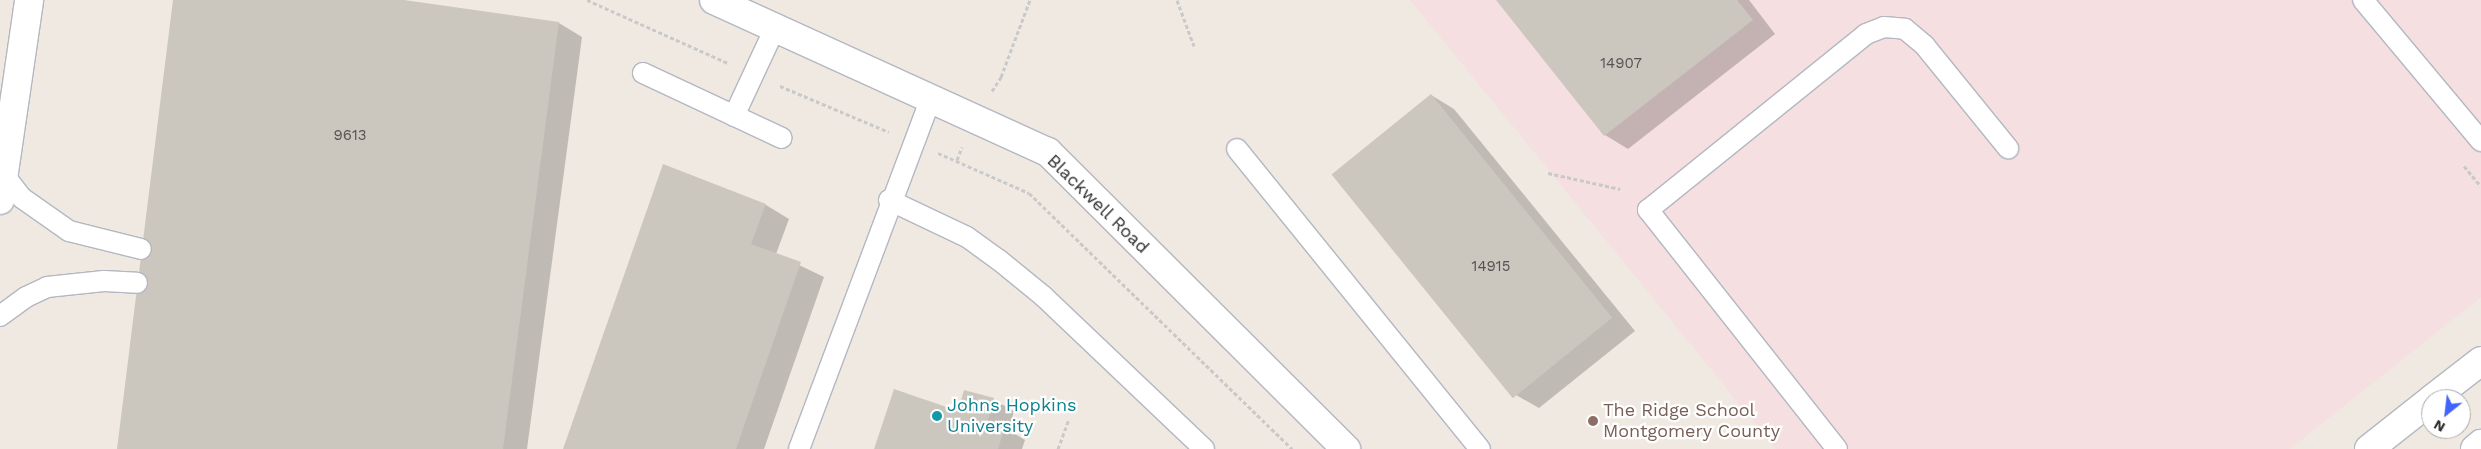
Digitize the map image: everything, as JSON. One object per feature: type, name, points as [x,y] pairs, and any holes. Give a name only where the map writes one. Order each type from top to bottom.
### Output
[{"type":"street","points":[[2,187],[29,0]]},
{"type":"street","name":"Blackwell Road","points":[[714,0],[974,116],[1048,152],[1346,449]]},
{"type":"street","points":[[2446,389],[2481,361]]},
{"type":"street","points":[[2369,449],[2421,409]]},
{"type":"street","points":[[2475,449],[2481,444]]},
{"type":"lane","points":[[2364,0],[2477,139],[2473,162]]},
{"type":"lane","points":[[1837,449],[1648,210],[1866,34],[1884,27],[1905,29],[1925,46],[2008,148]]},
{"type":"lane","points":[[734,116],[775,28]]},
{"type":"lane","points":[[643,73],[782,138]]},
{"type":"lane","points":[[798,449],[889,200],[931,97]]},
{"type":"lane","points":[[1237,149],[1480,449]]},
{"type":"lane","points":[[2,187],[22,198],[69,231],[141,249]]},
{"type":"lane","points":[[889,200],[967,237],[1000,260],[1043,296],[1204,449]]},
{"type":"lane","points":[[0,316],[26,296],[47,288],[104,281],[137,283]]},
{"type":"path","points":[[587,0],[728,63]]},
{"type":"path","points":[[957,160],[974,116],[1001,77],[1030,0]]},
{"type":"path","points":[[1177,0],[1194,46]]},
{"type":"path","points":[[776,84],[888,132]]},
{"type":"path","points":[[931,150],[1029,193],[1292,449]]},
{"type":"path","points":[[2473,162],[2481,186]]},
{"type":"path","points":[[1548,173],[1620,190]]},
{"type":"path","points":[[1058,449],[1069,419]]},
{"type":"shaded area","points":[[1410,0],[2481,0],[2481,297],[2290,449],[1776,449]]},
{"type":"building","points":[[173,0],[404,0],[559,22],[503,449],[117,449]]},
{"type":"building","points":[[1496,0],[1737,0],[1753,20],[1604,136]]},
{"type":"building","points":[[1431,94],[1612,318],[1513,398],[1332,175]]},
{"type":"building","points":[[663,164],[766,204],[751,244],[801,262],[736,449],[563,449]]},
{"type":"building","name":"Johns Hopkins University","points":[[894,389],[958,411],[964,390],[994,398],[988,420],[1005,427],[998,449],[874,449]]},
{"type":"place","name":"Johns Hopkins University","points":[[937,416]]},
{"type":"place","name":"The Ridge School Montgomery County","points":[[1593,421]]}]
